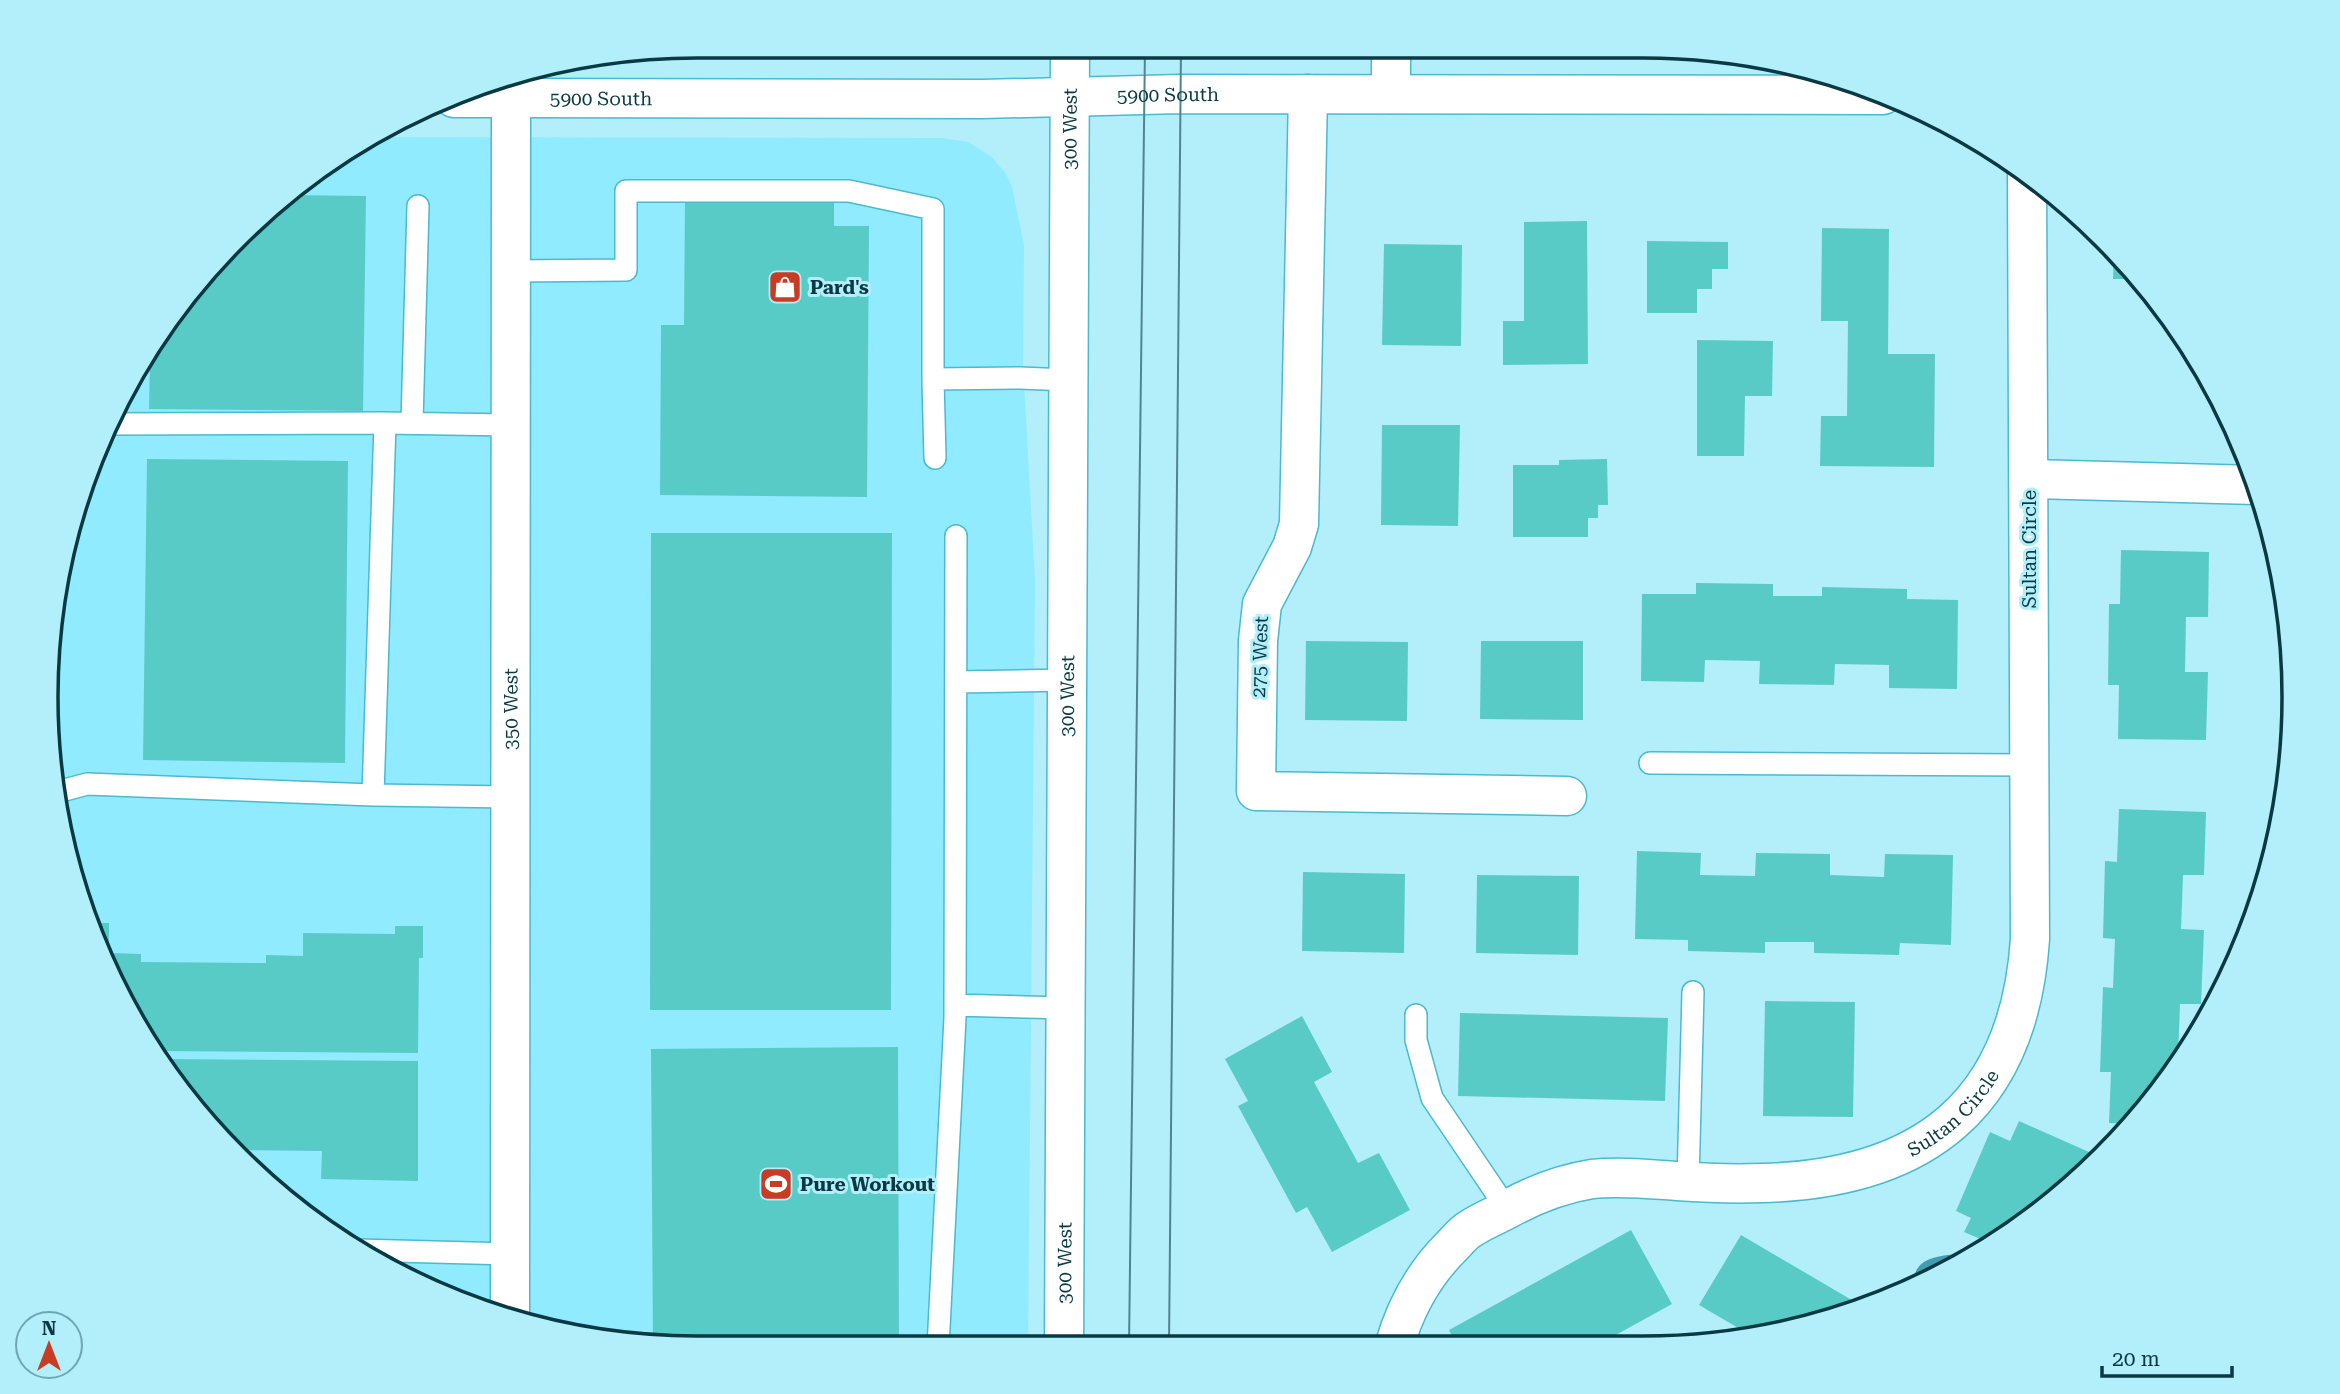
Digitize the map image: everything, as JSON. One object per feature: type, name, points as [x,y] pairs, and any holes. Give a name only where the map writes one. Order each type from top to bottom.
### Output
[{"type":"street","name":"300 West","points":[[1064,1336],[1070,58]]},
{"type":"street","points":[[1391,58],[1391,94]]},
{"type":"street","name":"5900 South","points":[[475,98],[982,100],[1308,94],[1856,95]]},
{"type":"street","name":"275 West","points":[[1308,94],[1299,524],[1292,547],[1262,604],[1258,640],[1256,792],[1567,796]]},
{"type":"street","name":"350 West","points":[[510,1307],[511,98]]},
{"type":"street","name":"Sultan Circle","points":[[1397,1336],[1417,1288],[1438,1259],[1469,1229],[1529,1197],[1559,1186],[1593,1179],[1622,1177],[1688,1182],[1760,1183],[1818,1180],[1862,1171],[1900,1157],[1939,1132],[1992,1076],[2009,1043],[2021,1007],[2029,939],[2027,186]]},
{"type":"street","name":"Sultan Circle","points":[[2029,480],[2245,485]]},
{"type":"lane","points":[[512,271],[626,270],[626,191],[849,191],[933,209],[935,458]]},
{"type":"lane","points":[[412,423],[418,206]]},
{"type":"lane","points":[[933,379],[1068,380]]},
{"type":"lane","points":[[373,795],[386,423]]},
{"type":"lane","points":[[119,424],[512,425]]},
{"type":"lane","points":[[939,1336],[955,1004],[956,536]]},
{"type":"lane","points":[[956,682],[1067,680]]},
{"type":"lane","points":[[1650,763],[2029,765]]},
{"type":"lane","points":[[65,789],[87,783],[373,795],[512,797]]},
{"type":"lane","points":[[1688,1182],[1693,992]]},
{"type":"lane","points":[[955,1004],[1066,1008]]},
{"type":"lane","points":[[1416,1015],[1416,1040],[1432,1098],[1507,1209]]},
{"type":"lane","points":[[376,1250],[510,1254]]},
{"type":"shaded area","points":[[389,137],[942,138],[968,142],[992,157],[1006,174],[1012,187],[1024,245],[1023,365],[1035,581],[1028,1336],[655,1335],[572,1324],[452,1288],[377,1251],[342,1229],[276,1178],[245,1149],[216,1118],[165,1052],[143,1017],[106,942],[70,822],[59,739],[58,697],[59,655],[70,572],[106,452],[143,377],[165,342],[216,276],[276,216],[308,190],[342,165]]},
{"type":"shaded area","points":[[1955,1255],[1915,1275],[1924,1262],[1940,1256]]},
{"type":"building","points":[[302,195],[366,196],[363,411],[149,409],[150,366],[190,308],[245,245]]},
{"type":"building","points":[[685,199],[834,200],[834,226],[869,226],[867,497],[660,495],[661,325],[684,325]]},
{"type":"building","points":[[1587,221],[1588,364],[1503,365],[1503,321],[1524,321],[1524,222]]},
{"type":"building","points":[[1822,228],[1889,229],[1888,354],[1935,354],[1934,467],[1820,466],[1821,416],[1847,416],[1848,321],[1821,321]]},
{"type":"building","points":[[1647,241],[1728,242],[1728,269],[1712,269],[1712,289],[1697,289],[1697,313],[1647,313]]},
{"type":"building","points":[[1384,244],[1462,245],[1461,346],[1382,345]]},
{"type":"building","points":[[2113,265],[2126,279],[2113,279]]},
{"type":"building","points":[[1697,340],[1773,341],[1772,396],[1745,396],[1744,456],[1697,456]]},
{"type":"building","points":[[1382,425],[1460,425],[1458,526],[1381,525]]},
{"type":"building","points":[[147,459],[348,461],[345,763],[143,760]]},
{"type":"building","points":[[1607,459],[1608,505],[1598,505],[1598,518],[1588,518],[1588,537],[1513,537],[1513,465],[1559,465],[1559,460]]},
{"type":"building","points":[[651,533],[892,533],[891,1010],[650,1010]]},
{"type":"building","points":[[2121,550],[2209,552],[2208,617],[2186,617],[2185,672],[2208,672],[2206,740],[2118,739],[2119,685],[2108,685],[2109,604],[2120,604]]},
{"type":"building","points":[[1696,583],[1773,584],[1773,596],[1822,596],[1822,587],[1907,589],[1907,599],[1958,600],[1957,689],[1889,688],[1889,665],[1835,664],[1834,685],[1759,684],[1760,661],[1705,660],[1704,682],[1641,681],[1642,594],[1696,594]]},
{"type":"building","points":[[1306,641],[1408,642],[1407,721],[1305,720]]},
{"type":"building","points":[[1481,641],[1583,641],[1583,720],[1480,719]]},
{"type":"building","points":[[2119,809],[2206,812],[2204,875],[2183,875],[2181,929],[2204,930],[2201,1004],[2180,1004],[2178,1047],[2119,1124],[2109,1123],[2111,1072],[2100,1072],[2103,987],[2113,988],[2115,939],[2103,938],[2105,861],[2117,862]]},
{"type":"building","points":[[1637,851],[1701,853],[1700,875],[1755,876],[1756,853],[1830,854],[1830,875],[1884,877],[1885,854],[1953,855],[1951,945],[1900,943],[1899,955],[1814,953],[1814,942],[1765,942],[1765,953],[1688,951],[1688,940],[1635,939]]},
{"type":"building","points":[[1303,872],[1405,874],[1404,953],[1302,951]]},
{"type":"building","points":[[1477,875],[1579,876],[1578,955],[1476,953]]},
{"type":"building","points":[[99,923],[109,923],[109,948]]},
{"type":"building","points":[[395,926],[423,926],[423,958],[419,958],[418,1053],[164,1051],[143,1017],[111,953],[141,954],[141,962],[266,963],[266,955],[303,956],[303,933],[395,934]]},
{"type":"building","points":[[1765,1001],[1855,1002],[1853,1117],[1763,1116]]},
{"type":"building","points":[[1460,1013],[1668,1018],[1665,1101],[1458,1096]]},
{"type":"building","points":[[1302,1016],[1332,1072],[1314,1082],[1358,1163],[1379,1153],[1410,1210],[1332,1252],[1307,1207],[1296,1213],[1238,1106],[1248,1101],[1225,1059]]},
{"type":"building","points":[[898,1047],[899,1336],[653,1335],[651,1049]]},
{"type":"building","points":[[170,1059],[418,1061],[418,1181],[321,1179],[322,1151],[246,1150],[216,1118]]},
{"type":"building","points":[[2019,1121],[2091,1153],[2032,1204],[1981,1239],[1964,1232],[1971,1218],[1956,1211],[1990,1132],[2010,1141]]},
{"type":"building","points":[[1631,1230],[1672,1304],[1614,1336],[1452,1336],[1449,1330]]},
{"type":"building","points":[[1741,1235],[1852,1300],[1808,1314],[1740,1329],[1699,1305]]},
{"type":"tram line","points":[[1129,1336],[1145,58]]},
{"type":"tram line","points":[[1169,1336],[1181,58]]},
{"type":"place","name":"Pard's","points":[[785,287]]},
{"type":"place","name":"Pure Workout","points":[[776,1184]]}]
